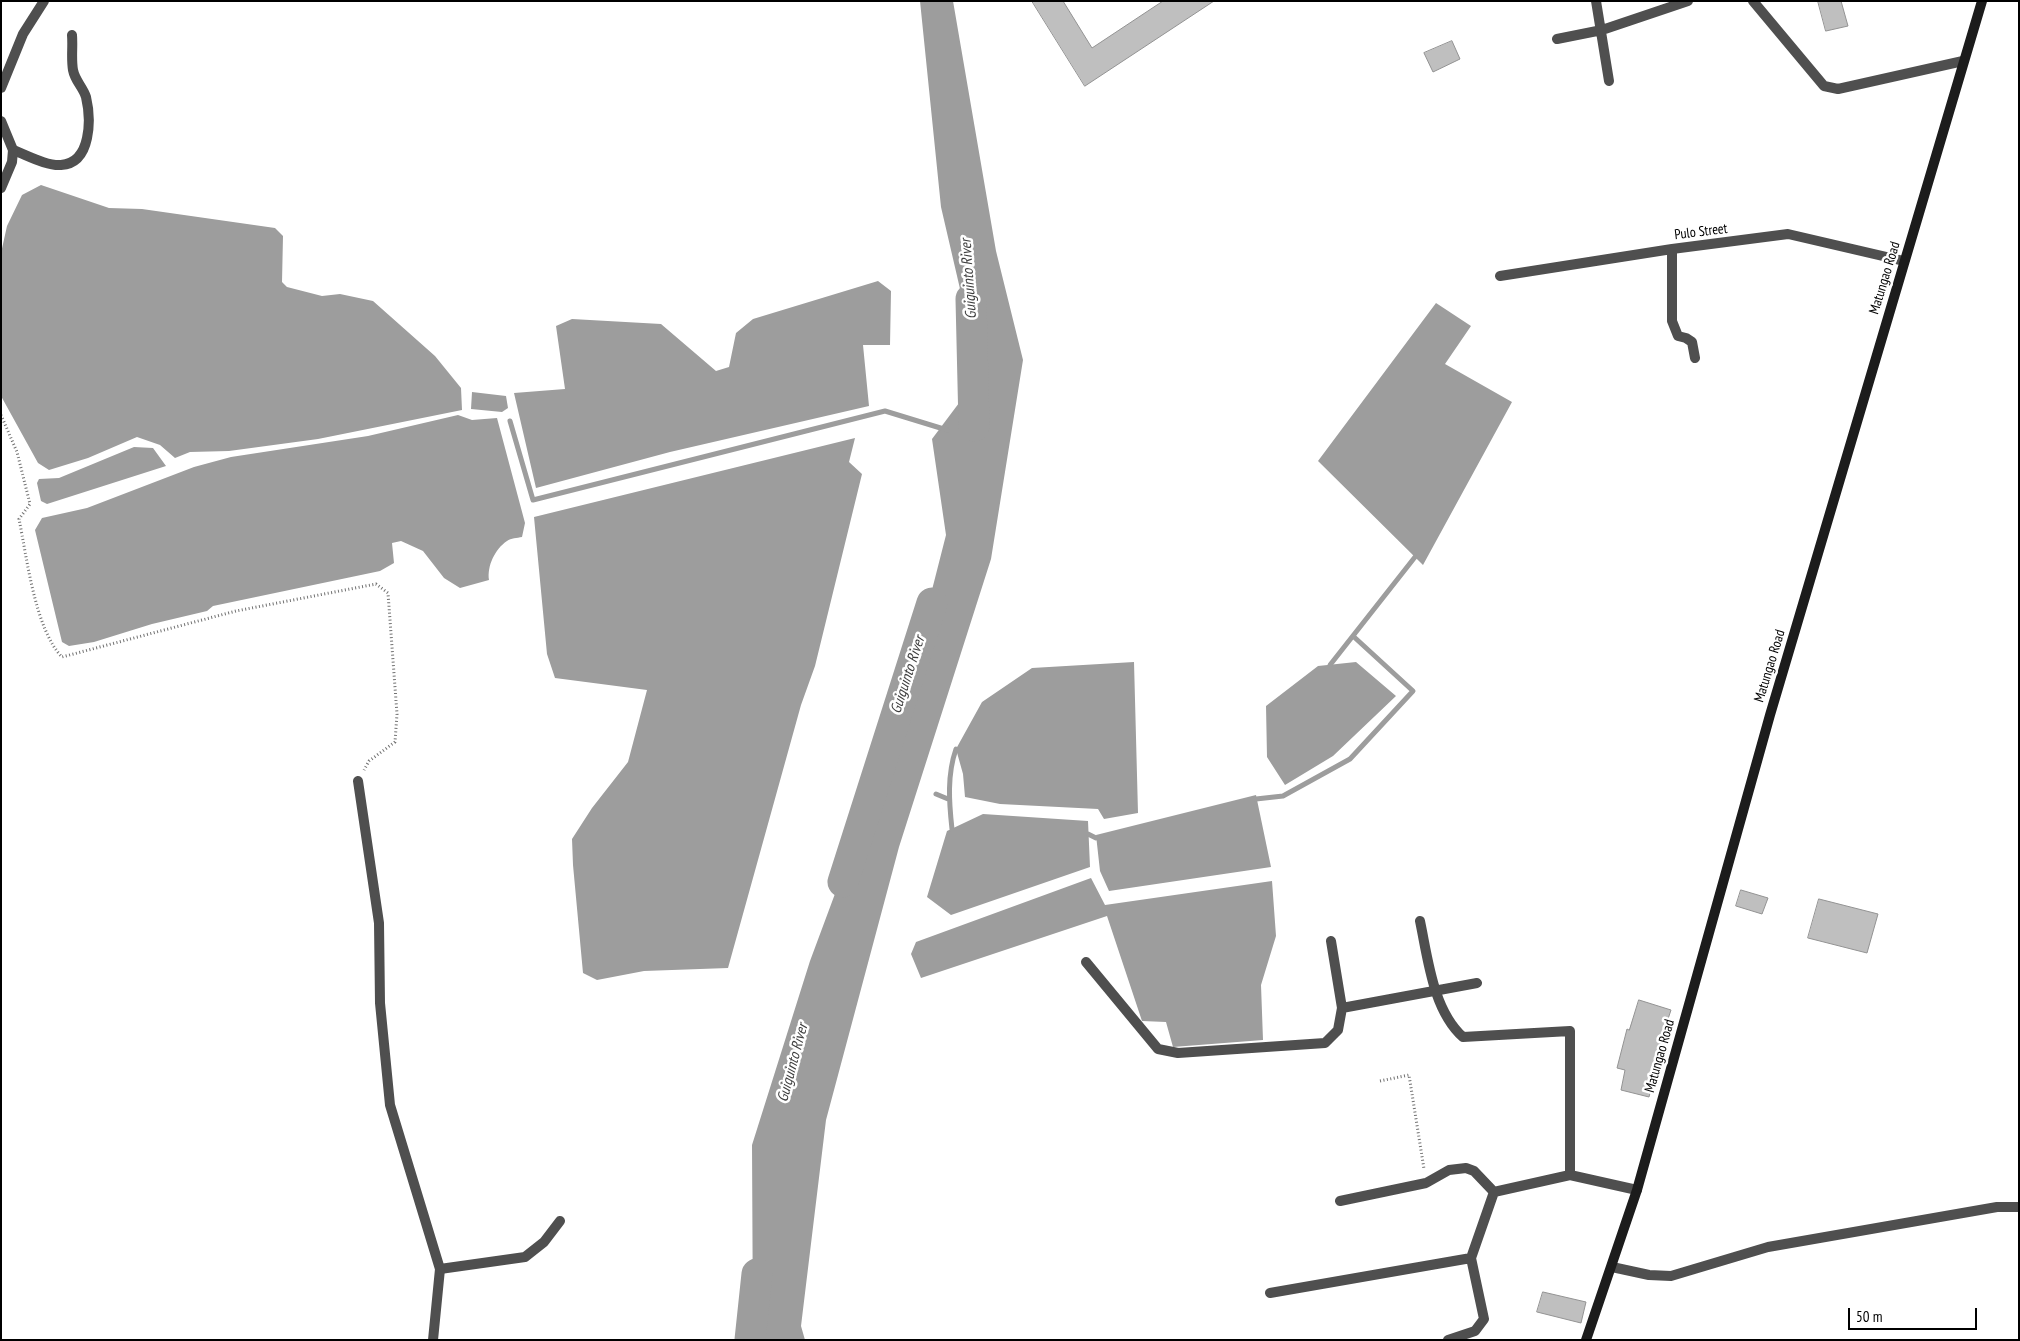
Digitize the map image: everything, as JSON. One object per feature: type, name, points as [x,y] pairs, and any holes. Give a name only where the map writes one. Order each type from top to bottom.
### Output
[{"type":"main road","name":"Matungao Road","points":[[1586,1340],[1637,1190],[1770,715],[1982,1]]},
{"type":"street","points":[[1,88],[23,34],[44,1]]},
{"type":"street","points":[[1596,1],[1609,81]]},
{"type":"street","points":[[1557,39],[1602,30],[1688,1]]},
{"type":"street","points":[[1753,1],[1824,86],[1838,89],[1963,61]]},
{"type":"street","points":[[13,150],[61,165],[71,162],[81,151],[90,134],[85,94],[76,81],[73,71],[72,35]]},
{"type":"street","points":[[1,121],[13,150],[12,162],[1,188]]},
{"type":"street","name":"Pulo Street","points":[[1500,276],[1672,249],[1788,234],[1904,261]]},
{"type":"street","points":[[1672,249],[1672,321],[1678,336],[1692,342],[1695,358]]},
{"type":"street","points":[[358,781],[379,923],[380,1003],[390,1105],[440,1270],[433,1340]]},
{"type":"street","points":[[1420,921],[1435,992],[1455,1030],[1463,1037],[1570,1030],[1570,1176]]},
{"type":"street","points":[[1086,962],[1158,1049],[1178,1052],[1325,1044],[1338,1030],[1342,1008],[1331,941]]},
{"type":"street","points":[[1342,1008],[1477,984]]},
{"type":"street","points":[[1340,1201],[1426,1183],[1449,1170],[1466,1168],[1474,1170],[1494,1192]]},
{"type":"street","points":[[1494,1192],[1570,1176],[1637,1190]]},
{"type":"street","points":[[1448,1340],[1475,1331],[1484,1319],[1471,1258],[1494,1192]]},
{"type":"street","points":[[1612,1267],[1649,1275],[1671,1276],[1768,1247],[1997,1207],[2019,1207]]},
{"type":"street","points":[[440,1270],[525,1257],[544,1242],[560,1221]]},
{"type":"street","points":[[1270,1293],[1471,1258]]},
{"type":"path","points":[[1,415],[16,452],[30,504],[19,519],[39,613],[53,647],[62,656],[236,611],[357,587],[376,584],[388,593],[397,714],[395,742],[369,761],[358,781]]},
{"type":"path","points":[[1380,1081],[1409,1075],[1426,1183]]},
{"type":"water","points":[[920,1],[953,1],[996,251],[1023,360],[991,559],[899,847],[826,1120],[801,1326],[805,1340],[753,1340],[752,1145],[810,961],[897,727],[946,535],[932,439],[980,375],[941,207]]},
{"type":"water","points":[[41,185],[109,208],[142,209],[275,228],[283,236],[282,282],[287,287],[322,296],[340,294],[373,301],[435,356],[461,388],[462,410],[318,439],[229,451],[190,452],[175,458],[160,445],[137,437],[88,458],[49,470],[38,463],[1,396],[1,253],[7,226],[22,195]]},
{"type":"water","points":[[878,281],[891,291],[890,345],[863,345],[869,406],[670,452],[536,488],[514,393],[565,389],[556,326],[572,319],[661,324],[716,371],[729,367],[736,333],[753,319]]},
{"type":"water","points":[[1436,303],[1471,326],[1445,364],[1512,402],[1423,565],[1318,461]]},
{"type":"water","points":[[472,392],[506,396],[508,408],[502,412],[471,409]]},
{"type":"water","points":[[458,415],[472,420],[497,418],[525,523],[522,537],[509,540],[499,548],[489,569],[489,580],[460,588],[444,578],[423,551],[401,541],[392,543],[394,563],[380,571],[213,606],[207,611],[152,624],[94,642],[69,646],[62,642],[35,530],[42,518],[87,508],[194,467],[231,457],[368,436]]},
{"type":"water","points":[[855,438],[849,462],[862,474],[815,666],[801,705],[728,968],[644,971],[597,980],[583,973],[572,839],[592,808],[628,762],[647,690],[555,678],[547,654],[534,517]]},
{"type":"water","points":[[134,447],[153,448],[166,466],[47,504],[41,501],[37,483],[39,479],[59,478]]},
{"type":"water","points":[[1134,662],[1138,813],[1104,819],[1098,809],[1000,804],[965,797],[963,774],[956,749],[982,702],[1032,668]]},
{"type":"water","points":[[1356,662],[1396,696],[1333,756],[1285,785],[1267,757],[1266,706],[1318,666]]},
{"type":"water","points":[[1256,795],[1271,867],[1109,891],[1100,871],[1096,835]]},
{"type":"water","points":[[983,814],[1088,821],[1090,867],[951,915],[927,897],[947,831]]},
{"type":"water","points":[[1091,878],[1105,905],[1272,881],[1276,936],[1261,985],[1263,1040],[1173,1047],[1166,1022],[1142,1021],[1107,916],[921,978],[911,954],[916,942]]},
{"type":"building","points":[[1032,1],[1063,1],[1092,48],[1163,1],[1214,1],[1085,86]]},
{"type":"building","points":[[1818,1],[1841,1],[1848,26],[1826,31]]},
{"type":"building","points":[[1452,41],[1460,59],[1433,72],[1424,53]]},
{"type":"building","points":[[1741,890],[1768,898],[1762,914],[1736,906]]},
{"type":"building","points":[[1819,899],[1878,914],[1867,953],[1808,938]]},
{"type":"building","points":[[1639,1000],[1671,1010],[1662,1037],[1666,1038],[1657,1077],[1654,1077],[1649,1097],[1621,1090],[1625,1070],[1617,1068],[1627,1029],[1629,1030]]},
{"type":"building","points":[[1543,1292],[1586,1302],[1581,1323],[1537,1312]]},
{"type":"waterway","name":"Guiguinto River","points":[[971,299],[974,426]]},
{"type":"waterway","points":[[510,421],[533,500],[885,411],[947,430]]},
{"type":"waterway","points":[[1330,665],[1415,557]]},
{"type":"waterway","name":"Guiguinto River","points":[[843,882],[932,603]]},
{"type":"waterway","points":[[1256,799],[1283,796],[1350,759],[1413,691],[1353,636]]},
{"type":"waterway","points":[[952,829],[950,779],[956,749]]},
{"type":"waterway","points":[[936,794],[948,799]]},
{"type":"waterway","points":[[1088,834],[1096,838]]},
{"type":"waterway","name":"Guiguinto River","points":[[750,1340],[757,1274]]}]
